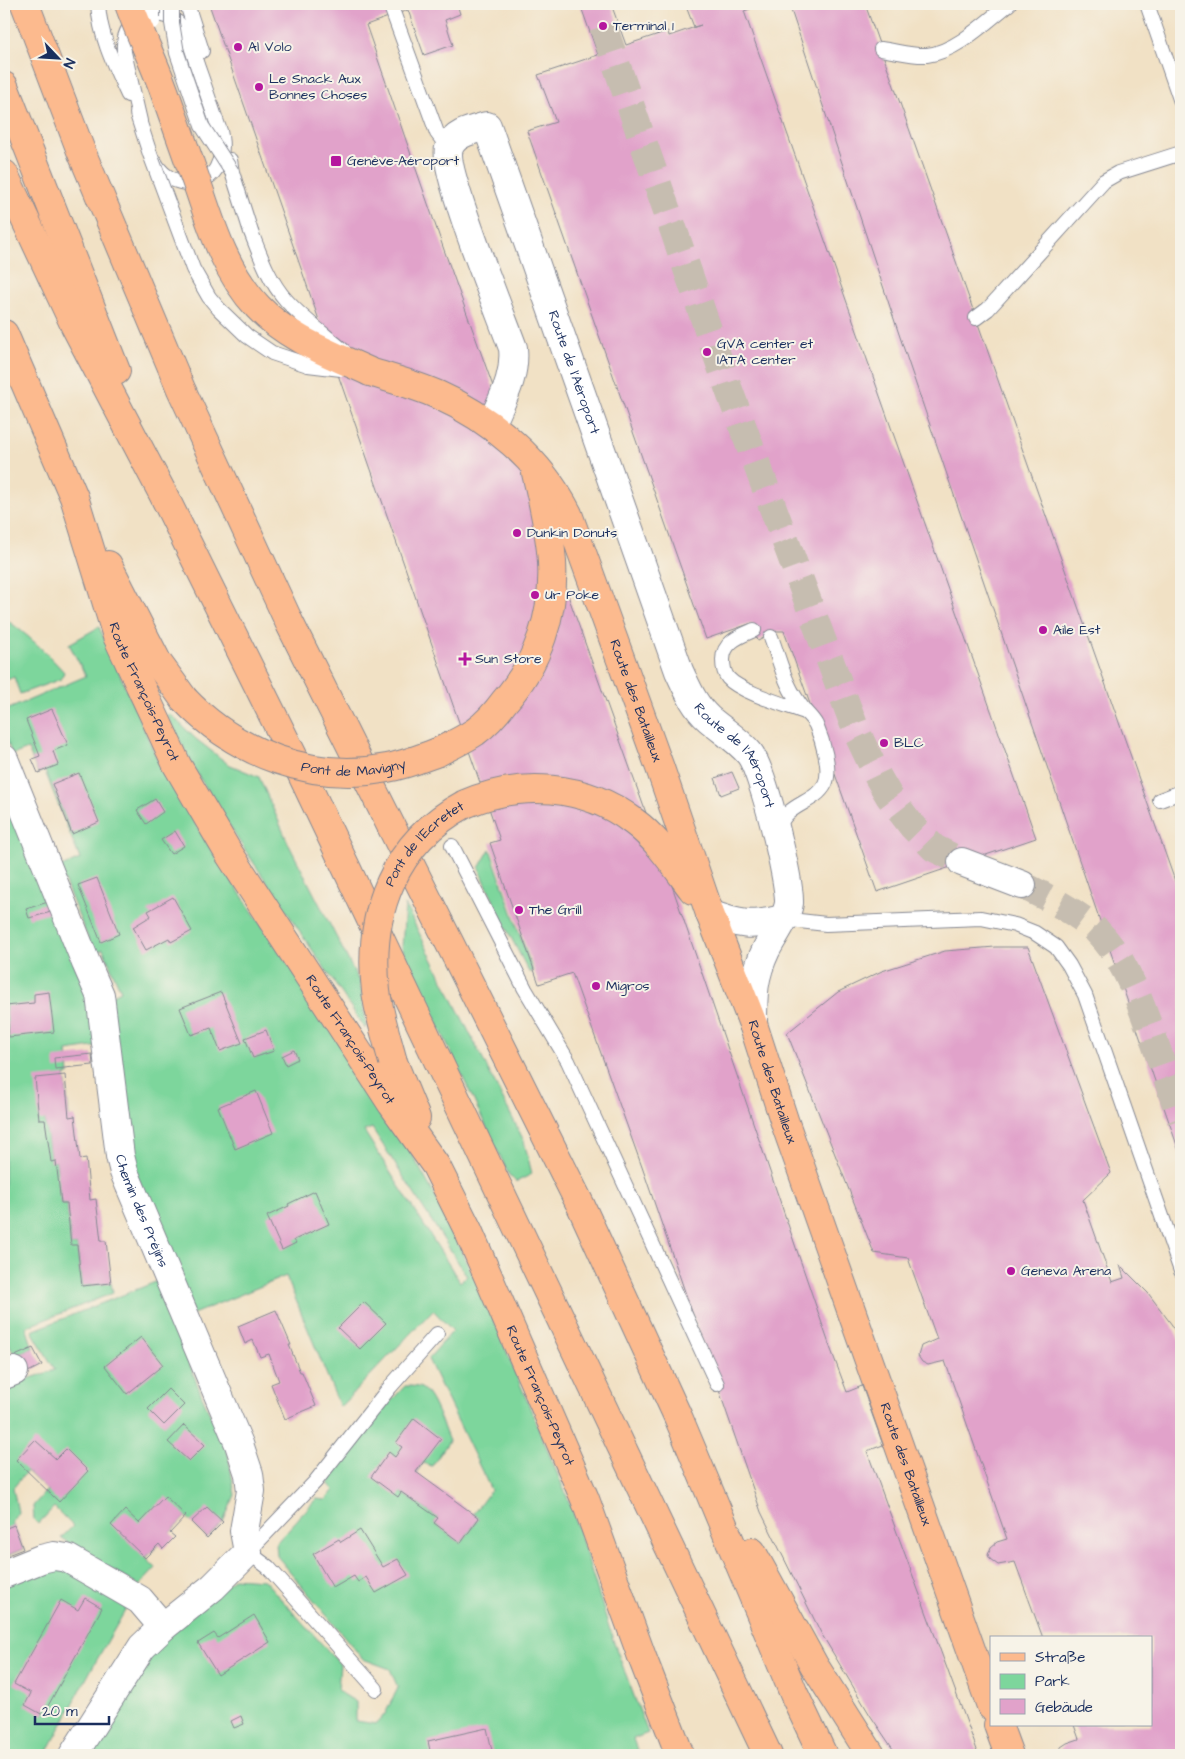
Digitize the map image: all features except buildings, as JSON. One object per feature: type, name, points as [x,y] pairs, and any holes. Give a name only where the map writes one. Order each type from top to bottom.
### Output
[{"type":"main road","points":[[25,4],[81,151],[184,397],[290,624],[581,1206],[679,1419],[794,1694],[823,1755]]},
{"type":"main road","name":"Route des Batailleux","points":[[129,4],[140,34],[154,63],[212,226],[233,273],[259,308],[286,330],[314,346],[370,372],[436,394],[463,407],[491,425],[515,445],[559,497],[574,528],[679,821],[710,914],[753,1024],[785,1123],[990,1703]]},
{"type":"main road","points":[[4,86],[164,494]]},
{"type":"main road","points":[[4,174],[75,326],[164,494],[296,762],[768,1755]]},
{"type":"main road","name":"Route François-Peyrot","points":[[6,340],[74,497],[117,636],[149,709],[177,765],[228,852],[392,1104],[436,1166],[468,1230],[585,1499],[642,1657],[680,1755]]},
{"type":"main road","name":"Pont de Mavigny","points":[[74,497],[158,663],[184,699],[209,723],[250,749],[281,762],[330,771],[367,771],[413,762],[438,752],[476,731],[496,713],[519,684],[530,666],[544,632],[550,610],[552,579],[552,560],[543,503],[534,466]]},
{"type":"main road","name":"Pont de l'Ecretet","points":[[436,1166],[394,1062],[383,1026],[376,985],[374,952],[380,912],[393,876],[412,846],[442,818],[466,804],[481,798],[518,789],[539,788],[567,792],[604,804],[634,821],[647,833],[676,867],[710,914]]},
{"type":"main road","points":[[679,1419],[814,1665],[870,1755]]},
{"type":"main road","points":[[998,1726],[1009,1755]]},
{"type":"street","name":"Route de l'Aéroport","points":[[449,149],[459,135],[487,126],[679,671],[691,697],[700,710],[740,743],[751,755],[771,812],[789,895],[788,908],[765,951],[758,970],[753,988],[753,1024]]},
{"type":"street","points":[[449,149],[449,167],[513,348],[514,369],[491,425]]},
{"type":"street","name":"Chemin des Préjins","points":[[4,759],[100,995],[120,1156],[124,1172],[239,1444],[249,1474],[251,1491],[244,1531],[248,1552]]},
{"type":"street","points":[[976,864],[1022,885]]},
{"type":"street","points":[[710,914],[740,924],[761,924],[782,919]]},
{"type":"street","points":[[73,1755],[142,1647],[163,1627],[213,1587],[248,1552]]},
{"type":"street","points":[[4,1574],[48,1557],[67,1558],[140,1600],[163,1627]]},
{"type":"lane","points":[[98,4],[100,23],[108,53],[140,120]]},
{"type":"lane","points":[[135,4],[153,22]]},
{"type":"lane","points":[[153,4],[154,63]]},
{"type":"lane","points":[[172,4],[172,23],[177,54],[202,126],[232,172]]},
{"type":"lane","points":[[187,4],[226,119],[232,172],[254,240],[265,266],[278,290],[286,300],[306,320],[370,372]]},
{"type":"lane","points":[[881,49],[927,55],[944,51],[965,38],[1008,4]]},
{"type":"lane","points":[[1147,4],[1181,102]]},
{"type":"lane","points":[[392,9],[437,133],[449,149]]},
{"type":"lane","points":[[152,156],[159,170],[168,178],[183,183],[194,182],[206,178],[216,168],[220,161],[222,147],[220,131],[187,37],[176,21],[160,15],[146,14],[136,20],[124,35],[124,52],[140,120],[152,156],[193,269],[209,297],[228,320],[261,346],[282,357],[308,365],[370,372]]},
{"type":"lane","points":[[976,318],[988,309],[1104,181],[1118,173],[1181,153]]},
{"type":"lane","points":[[754,630],[736,639],[728,646],[723,656],[723,666],[726,674],[739,687],[805,712]]},
{"type":"lane","points":[[771,638],[788,683],[805,712],[816,725],[828,766],[827,780],[822,789],[814,796],[795,806],[779,826],[777,836]]},
{"type":"lane","points":[[1160,800],[1181,792]]},
{"type":"lane","points":[[452,846],[525,989],[568,1061],[717,1384]]},
{"type":"lane","points":[[782,919],[826,924],[981,918],[1035,933],[1056,947],[1069,965],[1084,995],[1181,1270]]},
{"type":"lane","points":[[376,1689],[268,1567],[248,1552],[316,1482],[390,1387],[437,1334]]},
{"type":"green space","points":[[4,618],[57,664],[64,672],[61,679],[20,694],[14,677],[4,681]]},
{"type":"green space","points":[[99,627],[162,770],[217,859],[387,1110],[434,1194],[487,1304],[572,1509],[614,1643],[648,1733],[633,1739],[639,1755],[86,1755],[158,1646],[234,1578],[264,1580],[340,1664],[338,1691],[356,1702],[356,1721],[376,1724],[385,1714],[398,1688],[390,1669],[363,1659],[277,1556],[276,1543],[316,1499],[326,1500],[334,1490],[328,1483],[362,1432],[405,1386],[419,1387],[430,1397],[449,1441],[432,1466],[423,1463],[402,1493],[438,1518],[434,1523],[461,1543],[479,1518],[473,1514],[491,1490],[428,1359],[453,1331],[433,1310],[340,1407],[286,1276],[193,1314],[130,1158],[109,997],[121,991],[103,949],[94,953],[59,868],[80,859],[45,771],[38,773],[28,749],[12,755],[4,731],[4,711],[86,676],[69,644]],"holes":[[[372,1128],[467,1276],[460,1282],[364,1131]]]},
{"type":"green space","points":[[170,714],[196,739],[228,764],[259,777],[290,847],[360,983],[365,1028],[239,841],[196,772],[167,715]]},
{"type":"green space","points":[[4,792],[92,997],[99,1046],[67,1051],[69,1075],[65,1075],[69,1117],[45,1120],[51,1162],[56,1161],[61,1203],[67,1203],[71,1245],[77,1245],[82,1286],[111,1283],[113,1293],[26,1327],[33,1348],[15,1356],[4,1333]]},
{"type":"green space","points":[[490,849],[533,972],[529,972],[503,922],[479,868]]},
{"type":"green space","points":[[405,905],[524,1141],[532,1174],[516,1182],[509,1175],[402,948]]},
{"type":"green space","points":[[158,1281],[201,1394],[228,1454],[235,1495],[223,1522],[207,1538],[186,1516],[146,1558],[156,1568],[139,1586],[61,1538],[73,1526],[54,1507],[38,1524],[34,1520],[33,1506],[47,1490],[27,1471],[13,1488],[18,1512],[12,1522],[23,1549],[4,1557],[4,1387],[55,1370],[32,1331]]},
{"type":"green space","points":[[57,1564],[114,1595],[126,1609],[46,1755],[4,1755],[4,1584]]},
{"type":"tunnel","points":[[603,26],[729,390],[857,733],[889,796],[912,826],[934,848],[962,862]]},
{"type":"tunnel","points":[[1022,885],[1080,917],[1097,931],[1116,954],[1142,1007],[1181,1119]]},
{"type":"place","name":"Terminal 1","points":[[603,26]]},
{"type":"place","name":"Al Volo","points":[[238,47]]},
{"type":"place","name":"Le Snack Aux Bonnes Choses","points":[[259,87]]},
{"type":"place","name":"Genève-Aéroport","points":[[336,161]]},
{"type":"place","name":"GVA center et IATA center","points":[[707,352]]},
{"type":"place","name":"Dunkin Donuts","points":[[517,533]]},
{"type":"place","name":"Ur Poke","points":[[535,595]]},
{"type":"place","name":"Aile Est","points":[[1043,630]]},
{"type":"place","name":"Sun Store","points":[[465,659]]},
{"type":"place","name":"BLC","points":[[884,743]]},
{"type":"place","name":"The Grill","points":[[519,910]]},
{"type":"place","name":"Migros","points":[[596,986]]},
{"type":"place","name":"Geneva Arena","points":[[1011,1271]]}]
